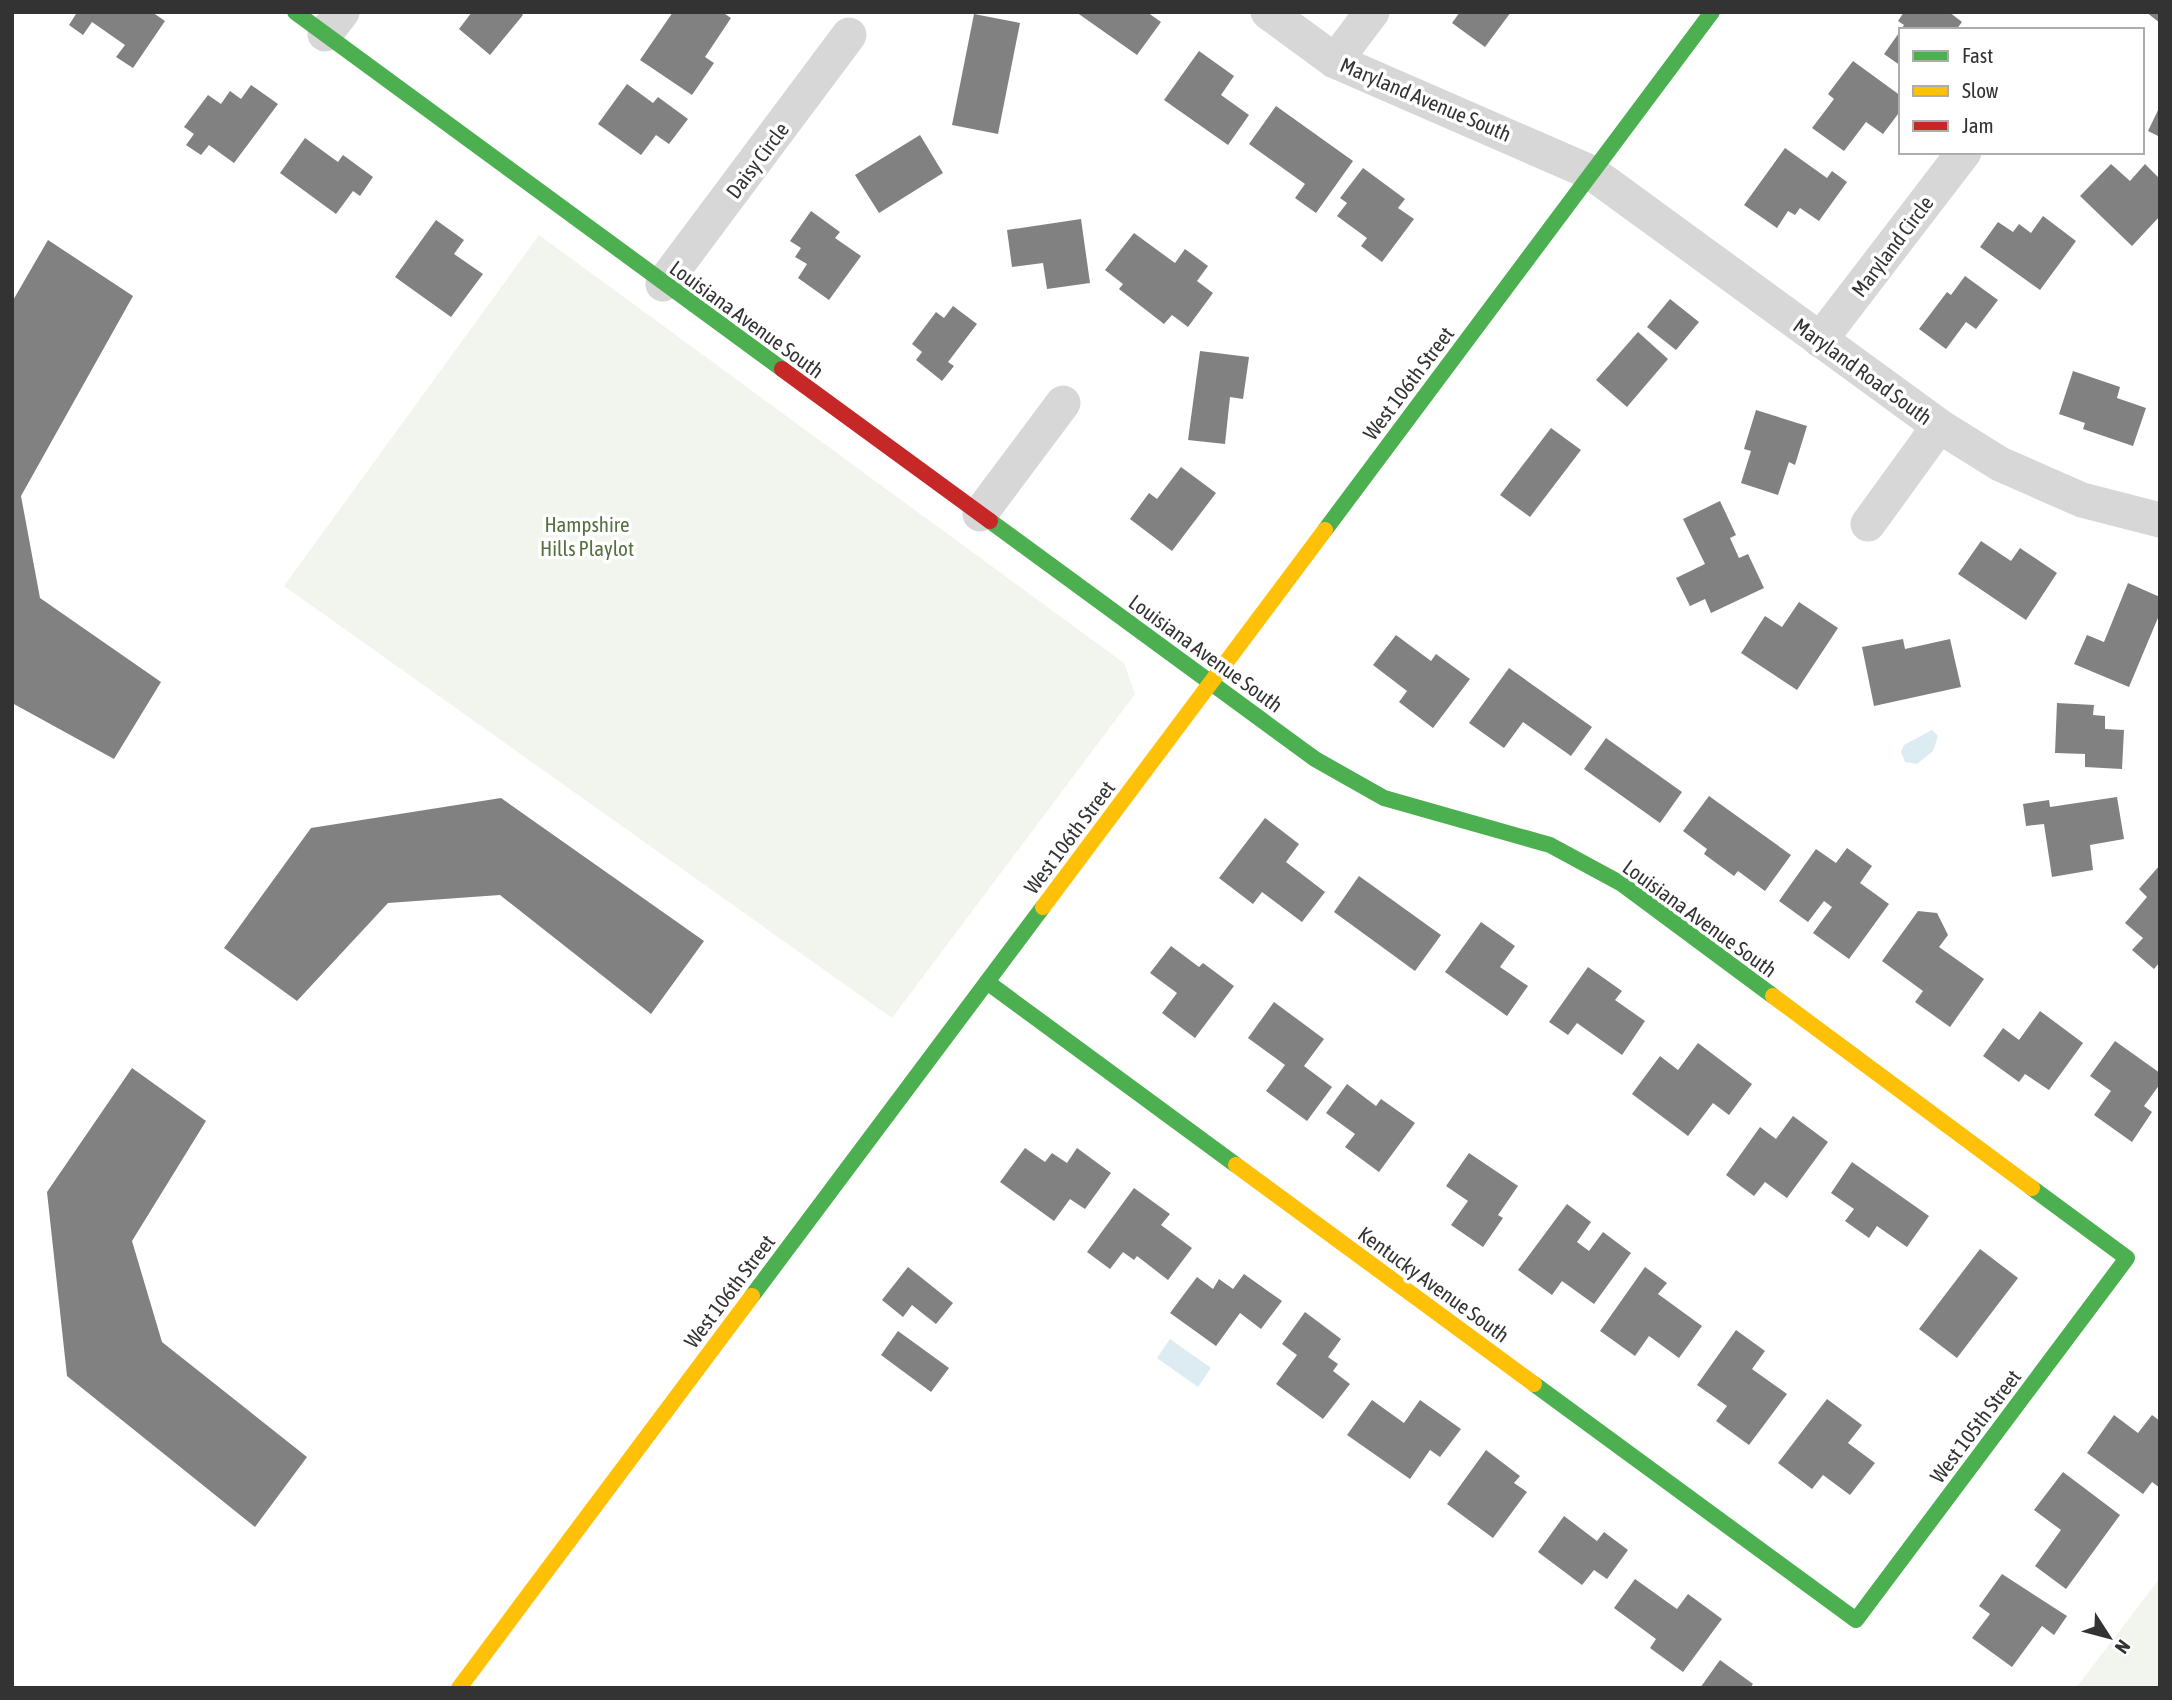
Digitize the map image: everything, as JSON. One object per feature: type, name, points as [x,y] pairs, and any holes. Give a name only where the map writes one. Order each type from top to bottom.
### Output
[{"type":"street","name":"Louisiana Avenue South","points":[[295,12],[333,23],[663,284],[1315,759],[1384,798],[1549,845],[1622,884],[2127,1258]]},
{"type":"street","name":"Maryland Avenue South","points":[[1268,12],[1335,61],[1592,173]]},
{"type":"street","points":[[1335,61],[1373,12]]},
{"type":"street","name":"West 106th Street","points":[[459,1688],[1712,12]]},
{"type":"street","name":"Daisy Circle","points":[[663,284],[849,35]]},
{"type":"street","name":"Maryland Circle","points":[[1820,340],[1962,154]]},
{"type":"street","name":"Maryland Road South","points":[[1592,173],[1939,426],[2000,464],[2082,500],[2160,520]]},
{"type":"street","points":[[980,514],[1063,403]]},
{"type":"street","points":[[1868,524],[1939,426]]},
{"type":"street","name":"Kentucky Avenue South","points":[[987,982],[1856,1620]]},
{"type":"street","name":"West 105th Street","points":[[1856,1620],[2127,1258]]},
{"type":"green space","name":"Hampshire Hills Playlot","points":[[539,235],[1124,663],[1135,694],[892,1018],[284,586]]},
{"type":"green space","points":[[2160,1578],[2160,1688],[2076,1688]]},
{"type":"shaded area","points":[[1932,730],[1938,736],[1933,751],[1917,764],[1905,762],[1901,752],[1904,745]]},
{"type":"shaded area","points":[[1170,1339],[1211,1368],[1198,1387],[1157,1358]]},
{"type":"building","points":[[73,12],[152,12],[165,21],[133,68],[116,57],[125,45],[92,22],[83,35],[69,25],[76,14]]},
{"type":"building","points":[[472,12],[520,12],[523,15],[490,55],[459,29]]},
{"type":"building","points":[[673,12],[722,12],[731,18],[705,57],[714,63],[692,95],[640,60]]},
{"type":"building","points":[[1076,12],[1147,12],[1161,22],[1137,55]]},
{"type":"building","points":[[1460,12],[1511,12],[1485,47],[1452,23]]},
{"type":"building","points":[[1904,12],[1949,12],[1962,22],[1958,28],[1902,28],[1904,25],[1898,21]]},
{"type":"building","points":[[2146,12],[2160,12],[2160,23]]},
{"type":"building","points":[[974,14],[1020,23],[998,134],[952,125]]},
{"type":"building","points":[[1899,33],[1899,65],[1884,54]]},
{"type":"building","points":[[1199,51],[1234,76],[1221,95],[1249,115],[1228,145],[1164,100]]},
{"type":"building","points":[[1853,61],[1899,95],[1899,113],[1883,134],[1866,122],[1844,151],[1812,128],[1834,99],[1828,94]]},
{"type":"building","points":[[627,84],[653,103],[658,97],[688,119],[669,144],[656,135],[641,155],[598,124]]},
{"type":"building","points":[[251,85],[278,104],[234,163],[209,145],[201,155],[186,145],[194,134],[184,127],[208,95],[221,104],[230,91],[241,99]]},
{"type":"building","points":[[1276,106],[1353,161],[1316,213],[1295,198],[1305,184],[1249,144]]},
{"type":"building","points":[[2160,106],[2160,137],[2148,131]]},
{"type":"building","points":[[920,135],[943,173],[879,213],[855,175]]},
{"type":"building","points":[[305,138],[338,162],[343,155],[373,177],[360,196],[353,191],[336,214],[280,173]]},
{"type":"building","points":[[1785,148],[1827,178],[1832,171],[1847,182],[1819,221],[1800,208],[1795,215],[1788,211],[1777,228],[1744,205]]},
{"type":"building","points":[[2111,164],[2130,181],[2145,164],[2160,179],[2160,216],[2132,246],[2080,196]]},
{"type":"building","points":[[1363,168],[1405,199],[1398,208],[1414,219],[1382,262],[1361,246],[1367,238],[1337,216],[1347,203],[1340,198]]},
{"type":"building","points":[[811,211],[840,232],[835,238],[861,256],[829,300],[798,278],[807,264],[795,257],[801,248],[790,241]]},
{"type":"building","points":[[2043,216],[2076,241],[2040,290],[1980,247],[1998,222],[2013,232],[2019,224],[2031,233]]},
{"type":"building","points":[[1081,219],[1090,283],[1047,289],[1043,263],[1012,267],[1007,230]]},
{"type":"building","points":[[436,220],[464,240],[454,254],[483,274],[451,317],[395,277]]},
{"type":"building","points":[[1134,233],[1175,263],[1185,249],[1208,266],[1197,281],[1213,293],[1188,327],[1172,315],[1164,324],[1119,289],[1123,284],[1105,270]]},
{"type":"building","points":[[48,240],[133,296],[21,496],[40,598],[161,682],[114,759],[12,703],[12,302]]},
{"type":"building","points":[[1965,276],[1998,300],[1976,329],[1966,322],[1946,349],[1919,329],[1947,292],[1951,295]]},
{"type":"building","points":[[1670,299],[1699,322],[1676,350],[1647,327]]},
{"type":"building","points":[[953,306],[977,324],[948,362],[954,366],[942,381],[916,360],[922,352],[912,344],[936,312],[944,318]]},
{"type":"building","points":[[1638,332],[1668,359],[1627,407],[1596,380]]},
{"type":"building","points":[[1200,351],[1249,357],[1243,399],[1230,397],[1225,444],[1188,440]]},
{"type":"building","points":[[2073,371],[2120,387],[2117,398],[2146,408],[2133,446],[2083,429],[2085,423],[2059,414]]},
{"type":"building","points":[[1756,410],[1807,426],[1795,465],[1789,462],[1778,495],[1741,483],[1751,451],[1744,449]]},
{"type":"building","points":[[1551,428],[1581,450],[1530,517],[1500,495]]},
{"type":"building","points":[[1181,467],[1216,493],[1172,551],[1130,519],[1149,493],[1157,499]]},
{"type":"building","points":[[1720,501],[1736,535],[1730,538],[1739,558],[1748,554],[1764,588],[1711,613],[1705,599],[1690,606],[1676,578],[1705,564],[1683,519]]},
{"type":"building","points":[[1981,541],[2011,561],[2020,548],[2057,573],[2026,620],[1958,574]]},
{"type":"building","points":[[2128,583],[2160,597],[2160,613],[2129,687],[2074,664],[2087,635],[2104,642]]},
{"type":"building","points":[[1799,602],[1838,628],[1797,690],[1741,653],[1765,616],[1782,627]]},
{"type":"building","points":[[1396,635],[1431,661],[1436,654],[1470,679],[1433,728],[1399,702],[1407,691],[1373,665]]},
{"type":"building","points":[[1903,639],[1905,649],[1950,639],[1961,687],[1874,706],[1862,647]]},
{"type":"building","points":[[1509,668],[1592,727],[1571,756],[1523,722],[1504,748],[1469,723]]},
{"type":"building","points":[[2057,703],[2094,705],[2093,715],[2105,716],[2105,729],[2124,730],[2122,769],[2085,767],[2085,754],[2055,753]]},
{"type":"building","points":[[1606,738],[1682,792],[1660,823],[1584,769]]},
{"type":"building","points":[[1709,796],[1791,855],[1765,891],[1738,871],[1734,876],[1704,854],[1707,849],[1683,831]]},
{"type":"building","points":[[2117,797],[2124,839],[2090,845],[2093,870],[2052,877],[2044,824],[2026,826],[2023,804],[2049,800],[2050,807]]},
{"type":"building","points":[[501,798],[704,941],[651,1014],[500,895],[388,903],[297,1001],[224,948],[311,828]]},
{"type":"building","points":[[1265,818],[1299,844],[1286,862],[1325,892],[1302,922],[1262,892],[1253,904],[1219,878]]},
{"type":"building","points":[[1847,848],[1872,866],[1860,883],[1889,904],[1849,959],[1813,933],[1832,907],[1824,901],[1808,922],[1779,901],[1816,849],[1836,863]]},
{"type":"building","points":[[2160,865],[2160,962],[2154,969],[2132,950],[2143,938],[2125,923],[2147,897],[2139,889]]},
{"type":"building","points":[[1359,876],[1441,935],[1415,971],[1334,912]]},
{"type":"building","points":[[1918,911],[1937,913],[1948,935],[1939,947],[1984,979],[1950,1027],[1915,1002],[1923,991],[1882,961]]},
{"type":"building","points":[[1481,922],[1515,946],[1500,967],[1528,986],[1507,1016],[1445,972]]},
{"type":"building","points":[[1171,946],[1199,967],[1203,963],[1234,986],[1195,1038],[1162,1013],[1177,993],[1150,973]]},
{"type":"building","points":[[1588,967],[1622,991],[1615,1000],[1645,1021],[1622,1055],[1577,1023],[1568,1035],[1549,1022]]},
{"type":"building","points":[[1274,1002],[1324,1039],[1304,1066],[1332,1087],[1307,1121],[1266,1091],[1285,1065],[1248,1038]]},
{"type":"building","points":[[2040,1011],[2083,1043],[2049,1090],[2025,1074],[2019,1082],[1983,1056],[2003,1028],[2019,1040]]},
{"type":"building","points":[[2115,1041],[2160,1073],[2160,1084],[2144,1106],[2152,1112],[2132,1142],[2094,1115],[2111,1091],[2090,1076]]},
{"type":"building","points":[[1698,1043],[1752,1084],[1729,1115],[1713,1103],[1688,1136],[1632,1094],[1660,1056],[1678,1070]]},
{"type":"building","points":[[132,1068],[206,1121],[132,1241],[162,1342],[307,1457],[255,1527],[67,1376],[47,1192]]},
{"type":"building","points":[[1347,1084],[1376,1106],[1381,1099],[1415,1123],[1379,1172],[1345,1147],[1355,1134],[1326,1113]]},
{"type":"building","points":[[1793,1116],[1828,1142],[1787,1198],[1765,1182],[1754,1196],[1726,1175],[1760,1127],[1776,1139]]},
{"type":"building","points":[[1025,1148],[1045,1162],[1052,1153],[1067,1163],[1077,1148],[1111,1173],[1085,1209],[1070,1199],[1054,1221],[1000,1182]]},
{"type":"building","points":[[1469,1153],[1518,1186],[1498,1215],[1503,1218],[1483,1247],[1451,1225],[1468,1201],[1446,1186]]},
{"type":"building","points":[[1852,1162],[1929,1216],[1907,1247],[1877,1226],[1869,1238],[1845,1221],[1854,1209],[1831,1193]]},
{"type":"building","points":[[1134,1188],[1170,1214],[1161,1225],[1192,1248],[1168,1280],[1137,1256],[1134,1260],[1123,1252],[1110,1269],[1087,1252]]},
{"type":"building","points":[[1567,1204],[1591,1222],[1577,1242],[1589,1251],[1603,1232],[1631,1253],[1594,1304],[1562,1281],[1552,1295],[1518,1270]]},
{"type":"building","points":[[1980,1249],[2018,1278],[1957,1358],[1919,1329]]},
{"type":"building","points":[[908,1267],[953,1303],[936,1324],[912,1305],[903,1317],[882,1300]]},
{"type":"building","points":[[1645,1267],[1667,1283],[1658,1294],[1702,1326],[1679,1358],[1649,1336],[1635,1356],[1600,1331]]},
{"type":"building","points":[[1244,1274],[1282,1301],[1261,1329],[1240,1313],[1216,1346],[1170,1313],[1197,1277],[1213,1289],[1219,1279],[1233,1289]]},
{"type":"building","points":[[1305,1312],[1341,1339],[1328,1357],[1338,1364],[1333,1371],[1350,1384],[1323,1419],[1276,1384],[1297,1355],[1282,1344]]},
{"type":"building","points":[[1736,1330],[1765,1351],[1752,1369],[1787,1394],[1749,1445],[1716,1421],[1727,1406],[1697,1385]]},
{"type":"building","points":[[898,1331],[949,1368],[931,1392],[881,1355]]},
{"type":"building","points":[[1827,1399],[1862,1425],[1848,1443],[1875,1463],[1850,1495],[1823,1475],[1812,1489],[1778,1463]]},
{"type":"building","points":[[1372,1400],[1404,1423],[1420,1400],[1461,1429],[1440,1457],[1430,1450],[1410,1479],[1347,1435]]},
{"type":"building","points":[[2114,1415],[2138,1433],[2152,1415],[2160,1421],[2160,1488],[2152,1482],[2143,1494],[2087,1453]]},
{"type":"building","points":[[1486,1450],[1520,1476],[1514,1483],[1527,1492],[1493,1538],[1447,1504]]},
{"type":"building","points":[[2063,1472],[2120,1515],[2066,1589],[2035,1566],[2061,1530],[2034,1510]]},
{"type":"building","points":[[1564,1516],[1597,1541],[1604,1532],[1628,1550],[1607,1579],[1594,1570],[1582,1585],[1538,1552]]},
{"type":"building","points":[[2002,1574],[2067,1616],[2054,1635],[2042,1626],[2012,1667],[1972,1638],[1990,1614],[1979,1606]]},
{"type":"building","points":[[1635,1579],[1677,1609],[1688,1594],[1722,1619],[1683,1672],[1650,1648],[1656,1639],[1614,1608]]},
{"type":"building","points":[[1720,1660],[1753,1684],[1750,1688],[1700,1688]]},
{"type":"traffic: fast","points":[[295,12],[782,369]]},
{"type":"traffic: fast","points":[[1325,530],[1712,12]]},
{"type":"traffic: fast","points":[[990,521],[1315,759],[1384,798],[1550,845],[1622,884],[1773,996]]},
{"type":"traffic: fast","points":[[752,1296],[1043,907]]},
{"type":"traffic: fast","points":[[987,982],[1236,1165]]},
{"type":"traffic: fast","points":[[1534,1384],[1856,1620],[2127,1258],[2032,1188]]},
{"type":"traffic: slow","points":[[1043,907],[1325,530]]},
{"type":"traffic: slow","points":[[1773,996],[2032,1188]]},
{"type":"traffic: slow","points":[[1236,1165],[1534,1384]]},
{"type":"traffic: slow","points":[[459,1688],[752,1296]]},
{"type":"traffic: jam","points":[[782,369],[990,521]]}]
